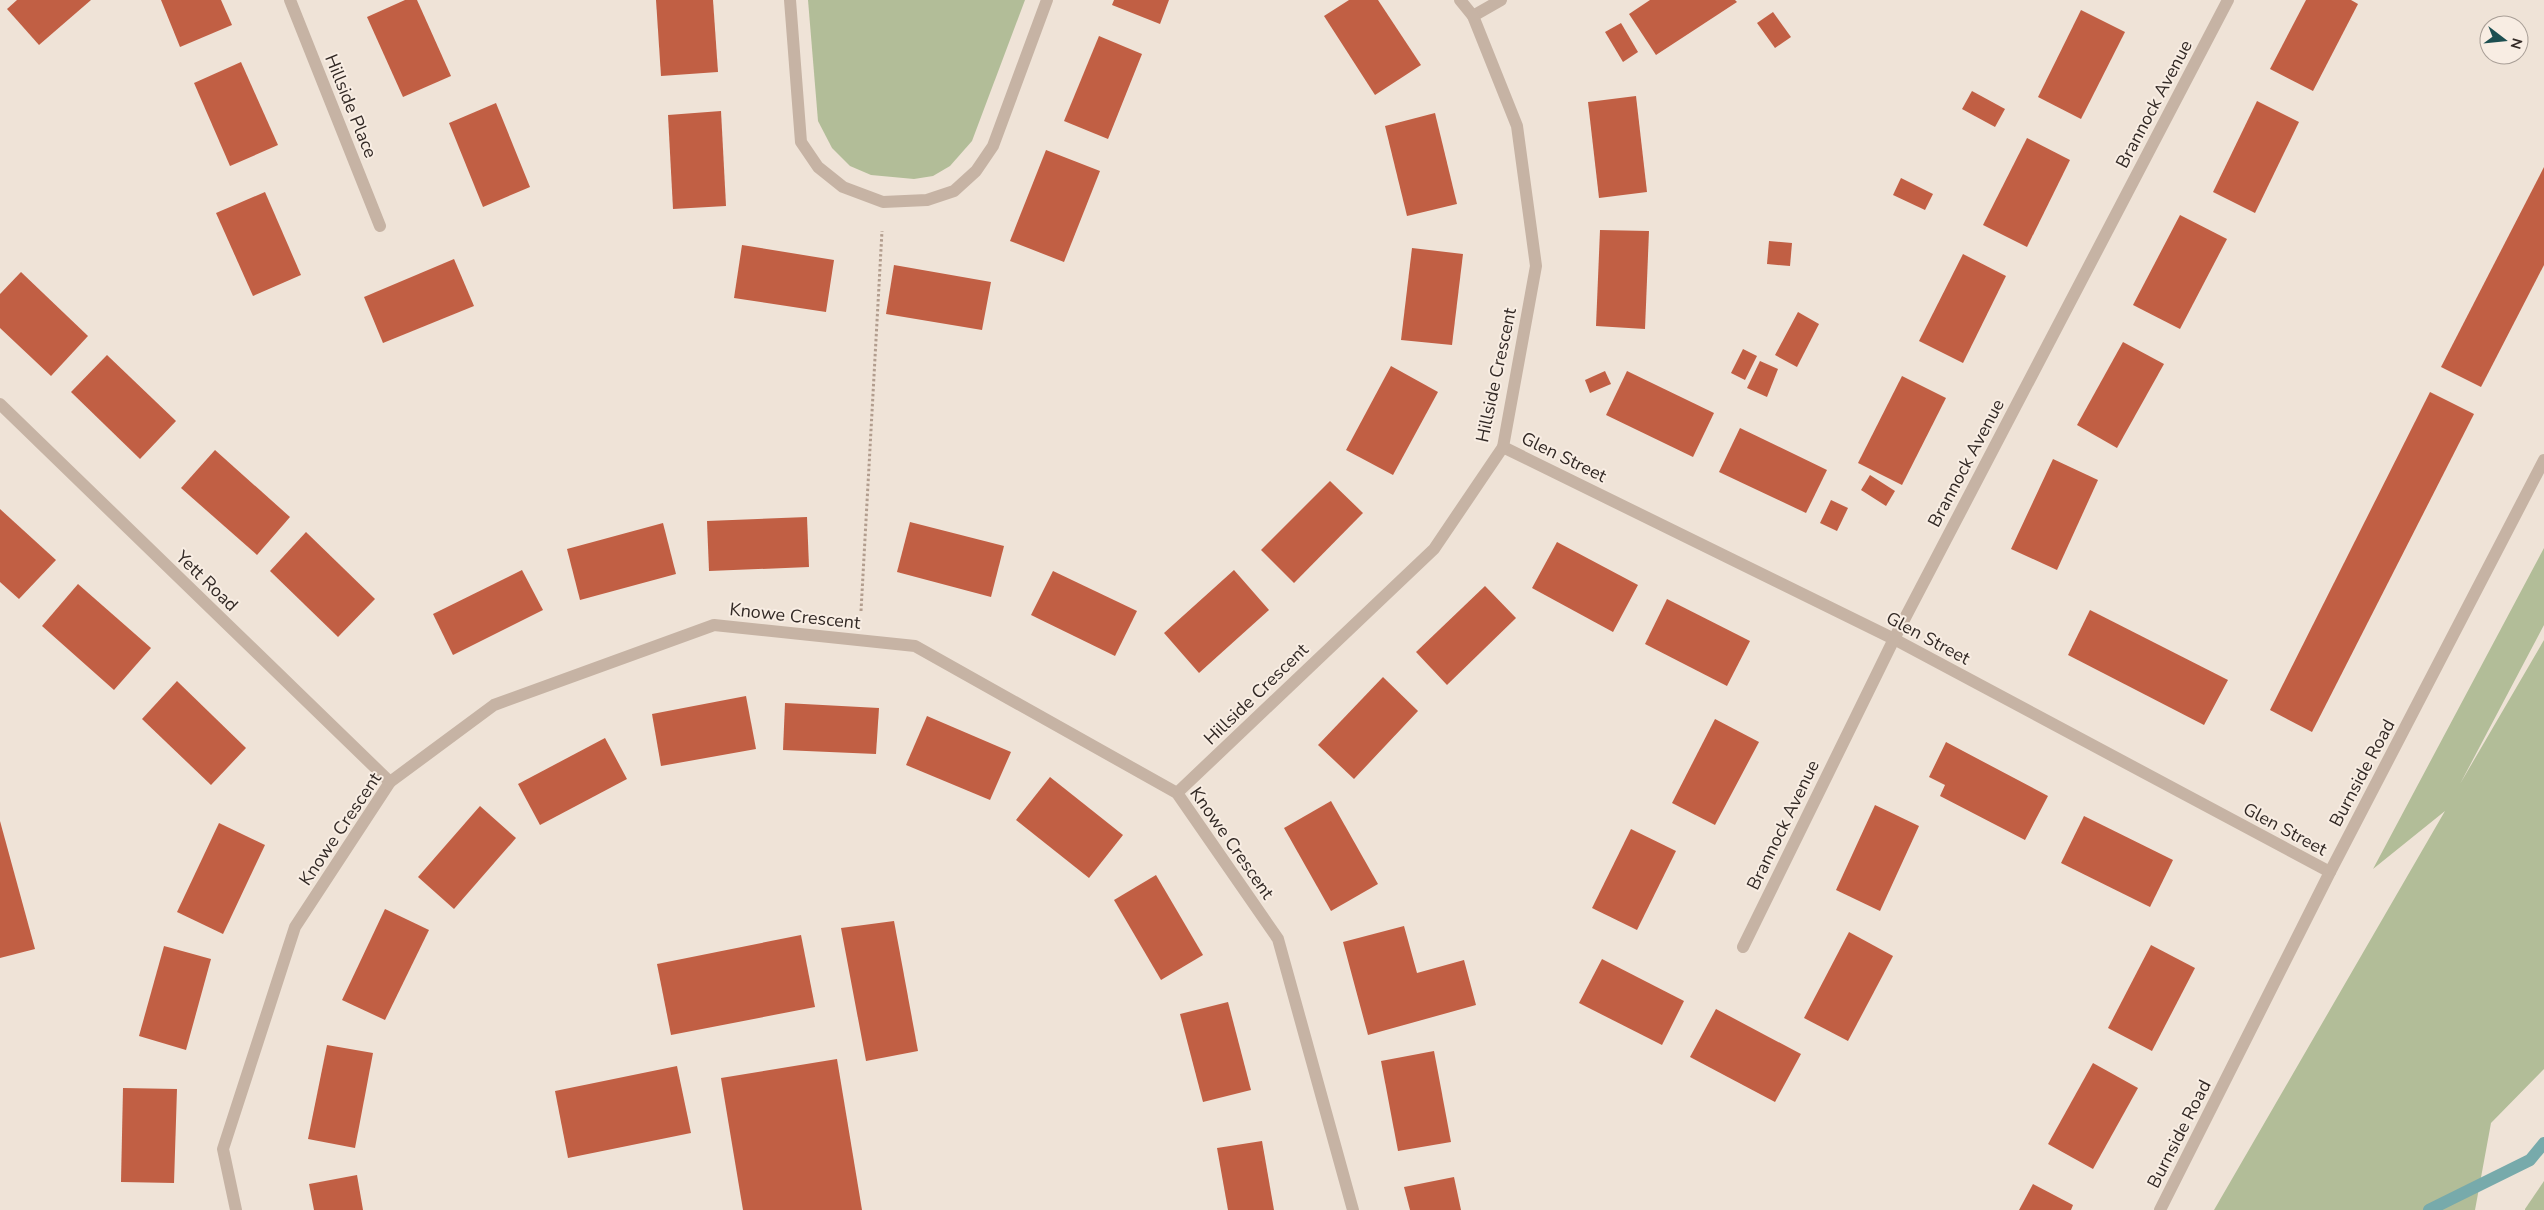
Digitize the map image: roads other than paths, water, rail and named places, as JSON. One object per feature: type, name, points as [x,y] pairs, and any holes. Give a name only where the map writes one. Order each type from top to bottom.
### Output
[{"type":"street","name":"Hillside Place","points":[[290,0],[380,226]]},
{"type":"street","points":[[790,0],[801,142],[818,167],[842,186],[883,202],[926,200],[954,191],[976,171],[993,146],[1047,0]]},
{"type":"street","name":"Hillside Crescent","points":[[1177,793],[1434,548],[1503,447],[1536,266],[1517,126],[1473,16],[1460,0]]},
{"type":"street","points":[[1473,16],[1501,0]]},
{"type":"street","name":"Brannock Avenue","points":[[1743,946],[1894,639],[2228,0]]},
{"type":"street","name":"Yett Road","points":[[0,404],[390,782]]},
{"type":"street","name":"Glen Street","points":[[1503,447],[1894,639],[2330,872]]},
{"type":"street","name":"Burnside Road","points":[[2160,1210],[2330,872],[2544,460]]},
{"type":"street","name":"Knowe Crescent","points":[[236,1210],[223,1149],[296,927],[390,782],[494,705],[714,625],[915,646],[1177,793],[1278,939],[1353,1210]]},
{"type":"waterway","points":[[2429,1210],[2530,1160],[2544,1143]]}]
